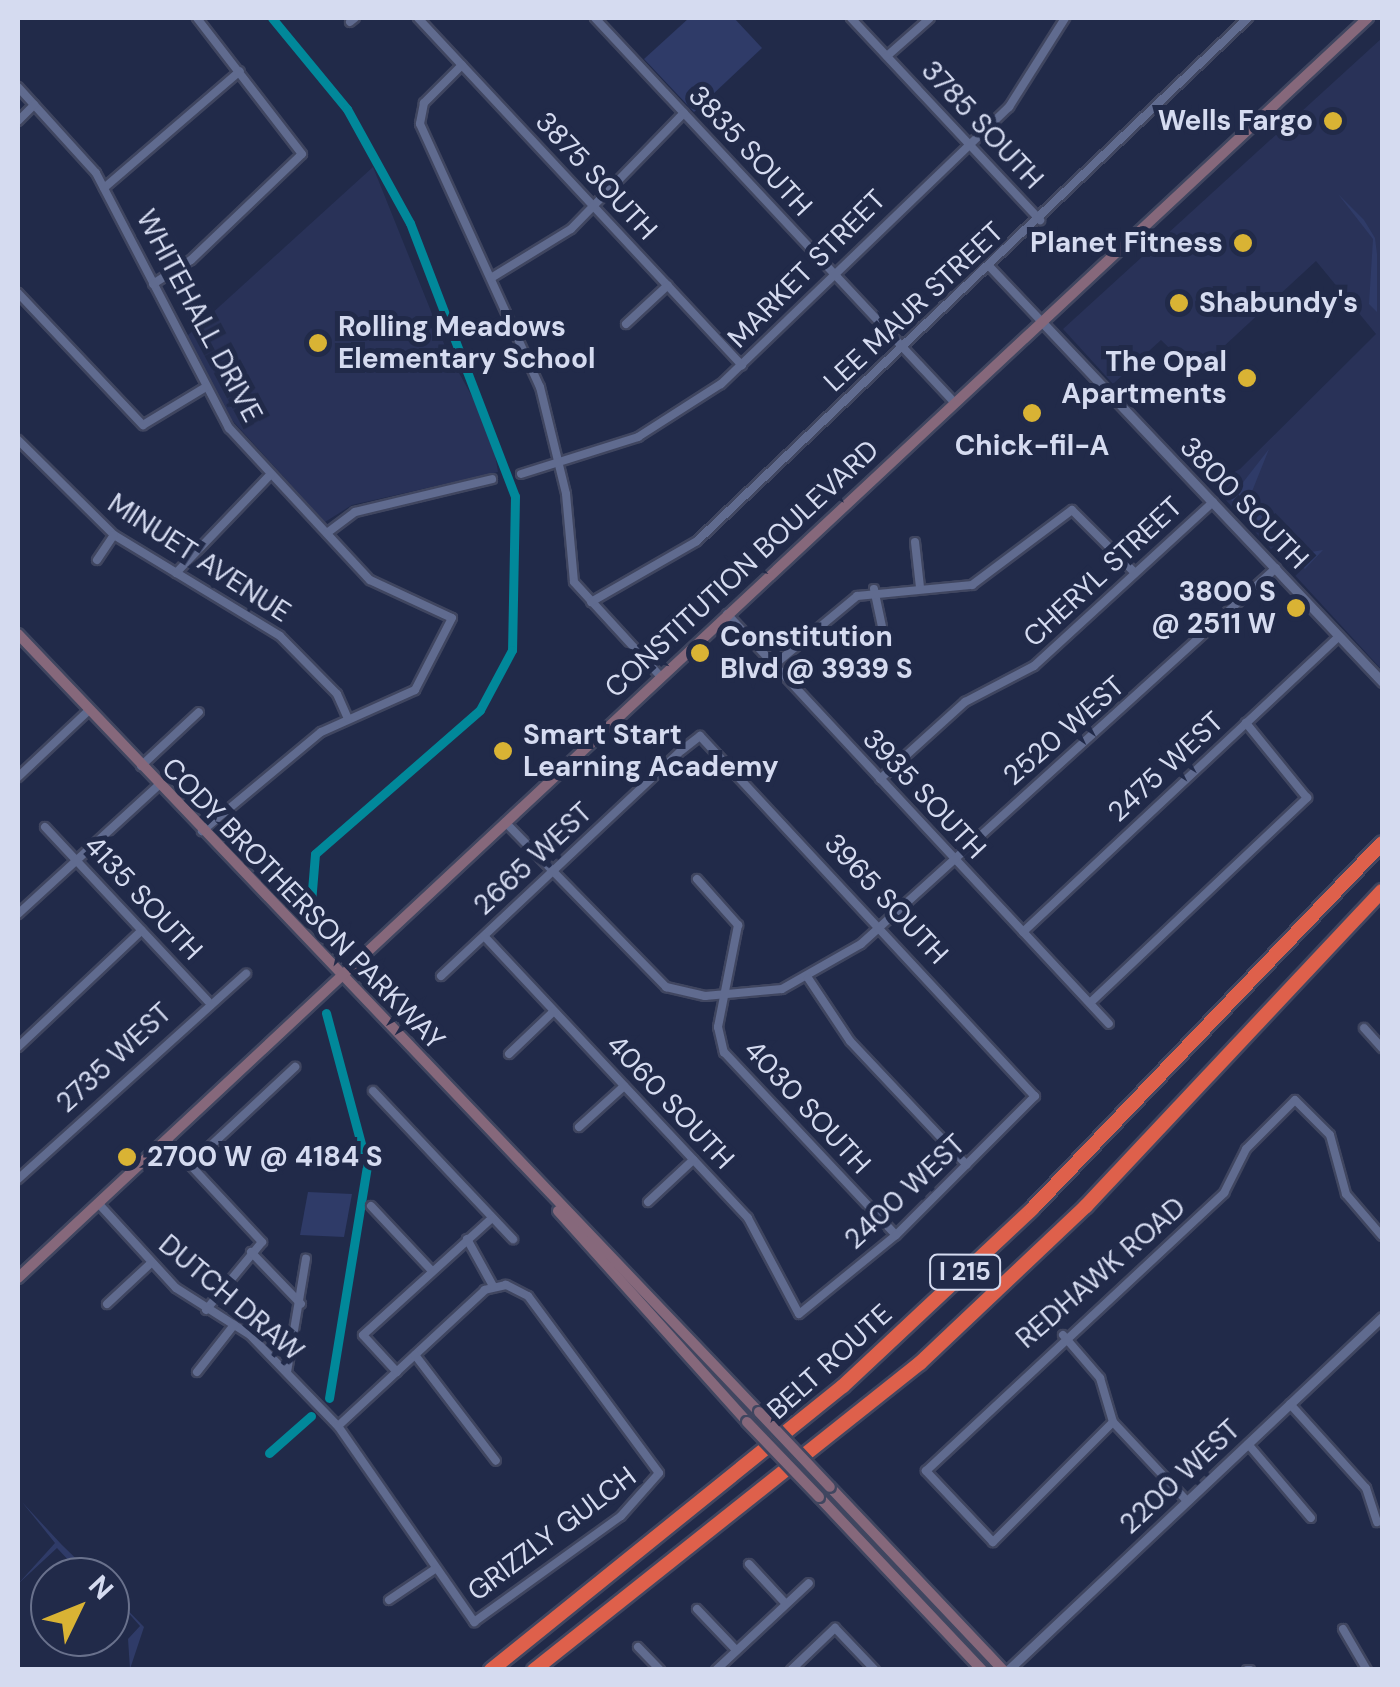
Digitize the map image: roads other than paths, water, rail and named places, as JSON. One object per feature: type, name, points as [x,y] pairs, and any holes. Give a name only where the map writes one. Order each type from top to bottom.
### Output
[{"type":"highway","name":"BELT ROUTE","points":[[489,1670],[843,1386],[1032,1209],[1382,843]]},
{"type":"highway","name":"BELT ROUTE","points":[[534,1670],[920,1363],[1086,1206],[1382,891]]},
{"type":"main road","name":"CONSTITUTION BOULEVARD","points":[[18,1278],[1368,18]]},
{"type":"main road","name":"CODY BROTHERSON PARKWAY","points":[[18,636],[340,974],[555,1206],[747,1422],[982,1670]]},
{"type":"main road","name":"CODY BROTHERSON PARKWAY","points":[[555,1206],[759,1412],[1005,1670]]},
{"type":"street","points":[[153,284],[191,260],[302,154],[197,18]]},
{"type":"street","name":"3875 SOUTH","points":[[418,18],[742,365]]},
{"type":"street","name":"3835 SOUTH","points":[[594,18],[954,402]]},
{"type":"street","name":"3785 SOUTH","points":[[851,18],[1040,220]]},
{"type":"street","points":[[887,56],[930,18]]},
{"type":"street","name":"MARKET STREET","points":[[521,474],[659,427],[742,365],[1031,82],[1065,18]]},
{"type":"street","name":"LEE MAUR STREET","points":[[591,602],[691,546],[1040,220],[1248,18]]},
{"type":"street","points":[[462,65],[426,100],[419,120],[534,371],[559,464],[572,572],[591,602],[660,676]]},
{"type":"street","points":[[104,188],[240,70]]},
{"type":"street","name":"WHITEHALL DRIVE","points":[[18,88],[104,188],[206,387],[271,474],[378,586],[452,618],[415,690],[348,719]]},
{"type":"street","points":[[18,121],[34,105]]},
{"type":"street","points":[[491,278],[595,207],[684,113]]},
{"type":"street","name":"3800 SOUTH","points":[[990,267],[1382,682]]},
{"type":"street","points":[[626,324],[668,285]]},
{"type":"street","points":[[18,292],[144,426],[206,387]]},
{"type":"street","name":"MINUET AVENUE","points":[[18,440],[114,535],[280,636],[348,719]]},
{"type":"street","points":[[176,573],[271,474]]},
{"type":"street","points":[[326,533],[355,512],[492,479]]},
{"type":"street","name":"CHERYL STREET","points":[[880,780],[965,702],[1034,666],[1213,502]]},
{"type":"street","points":[[774,665],[840,605],[874,589],[987,579],[1072,510],[1135,572]]},
{"type":"street","points":[[98,560],[114,535]]},
{"type":"street","points":[[915,542],[920,586]]},
{"type":"street","name":"2520 WEST","points":[[808,978],[881,926],[1276,568]]},
{"type":"street","points":[[874,589],[882,626]]},
{"type":"street","name":"3935 SOUTH","points":[[726,614],[1110,1024]]},
{"type":"street","name":"2475 WEST","points":[[1023,932],[1339,636]]},
{"type":"street","points":[[18,777],[89,710]]},
{"type":"street","points":[[141,766],[199,712]]},
{"type":"street","points":[[202,831],[348,719]]},
{"type":"street","points":[[1090,1003],[1308,793],[1246,722]]},
{"type":"street","name":"2665 WEST","points":[[441,976],[700,736]]},
{"type":"street","name":"3965 SOUTH","points":[[700,736],[881,926],[1035,1096]]},
{"type":"street","points":[[18,914],[158,785]]},
{"type":"street","points":[[504,821],[666,987],[724,996],[808,978],[850,1041],[967,1166]]},
{"type":"street","name":"4135 SOUTH","points":[[45,827],[208,1001]]},
{"type":"street","name":"4030 SOUTH","points":[[696,879],[738,925],[724,996],[724,1052],[896,1235]]},
{"type":"street","points":[[18,1047],[142,930]]},
{"type":"street","name":"4060 SOUTH","points":[[484,936],[759,1233],[799,1314]]},
{"type":"street","name":"2735 WEST","points":[[18,1179],[208,1001],[246,974]]},
{"type":"street","points":[[509,1054],[554,1011]]},
{"type":"street","points":[[1364,1028],[1382,1048]]},
{"type":"street","points":[[190,1165],[295,1066]]},
{"type":"street","points":[[579,1127],[624,1086]]},
{"type":"street","points":[[373,1090],[513,1240]]},
{"type":"street","name":"2400 WEST","points":[[799,1314],[896,1235],[1035,1096]]},
{"type":"street","name":"REDHAWK ROAD","points":[[1112,1422],[993,1542],[926,1471],[1063,1335],[1224,1193],[1246,1148],[1295,1100],[1330,1136],[1346,1194],[1382,1236]]},
{"type":"street","points":[[166,1140],[262,1242],[206,1310]]},
{"type":"street","points":[[648,1202],[693,1160]]},
{"type":"street","name":"DUTCH DRAW","points":[[98,1203],[151,1262],[206,1310],[234,1325],[287,1372],[338,1426],[474,1622]]},
{"type":"street","points":[[372,1206],[432,1271]]},
{"type":"street","points":[[397,1372],[363,1335],[492,1218]]},
{"type":"street","points":[[338,1426],[493,1286],[467,1238]]},
{"type":"street","points":[[251,1252],[301,1304]]},
{"type":"street","points":[[287,1372],[306,1259]]},
{"type":"street","points":[[107,1304],[151,1262]]},
{"type":"street","name":"GRIZZLY GULCH","points":[[474,1622],[657,1482],[653,1454],[567,1360],[528,1296],[493,1286]]},
{"type":"street","name":"2200 WEST","points":[[1005,1670],[1382,1317]]},
{"type":"street","points":[[196,1372],[234,1325]]},
{"type":"street","points":[[1063,1335],[1100,1378],[1112,1422],[1187,1500]]},
{"type":"street","points":[[415,1355],[496,1461]]},
{"type":"street","points":[[1290,1404],[1366,1488],[1377,1522]]},
{"type":"street","points":[[1248,1444],[1311,1518]]},
{"type":"street","points":[[749,1564],[786,1604]]},
{"type":"street","points":[[389,1600],[435,1569]]},
{"type":"street","points":[[716,1670],[809,1582]]},
{"type":"street","points":[[697,1609],[736,1650]]},
{"type":"street","points":[[791,1670],[835,1628],[875,1670]]},
{"type":"street","points":[[1343,1629],[1367,1670]]},
{"type":"street","points":[[638,1647],[660,1670]]},
{"type":"waterway","points":[[272,18],[347,109],[410,223],[515,496],[512,650],[480,710],[315,854],[310,915]]},
{"type":"waterway","points":[[326,1013],[367,1166],[329,1398]]},
{"type":"waterway","points":[[269,1453],[311,1416]]},
{"type":"place","name":"Wells Fargo","points":[[1333,121]]},
{"type":"place","name":"Planet Fitness","points":[[1243,243]]},
{"type":"place","name":"Shabundy's","points":[[1179,303]]},
{"type":"place","name":"Rolling Meadows Elementary School","points":[[318,343]]},
{"type":"place","name":"The Opal Apartments","points":[[1247,378]]},
{"type":"place","name":"Chick-fil-A","points":[[1032,413]]},
{"type":"place","name":"3800 S @ 2511 W","points":[[1296,608]]},
{"type":"place","name":"Constitution Blvd @ 3939 S","points":[[700,653]]},
{"type":"place","name":"Smart Start Learning Academy","points":[[503,751]]},
{"type":"place","name":"2700 W @ 4184 S","points":[[127,1157]]}]
